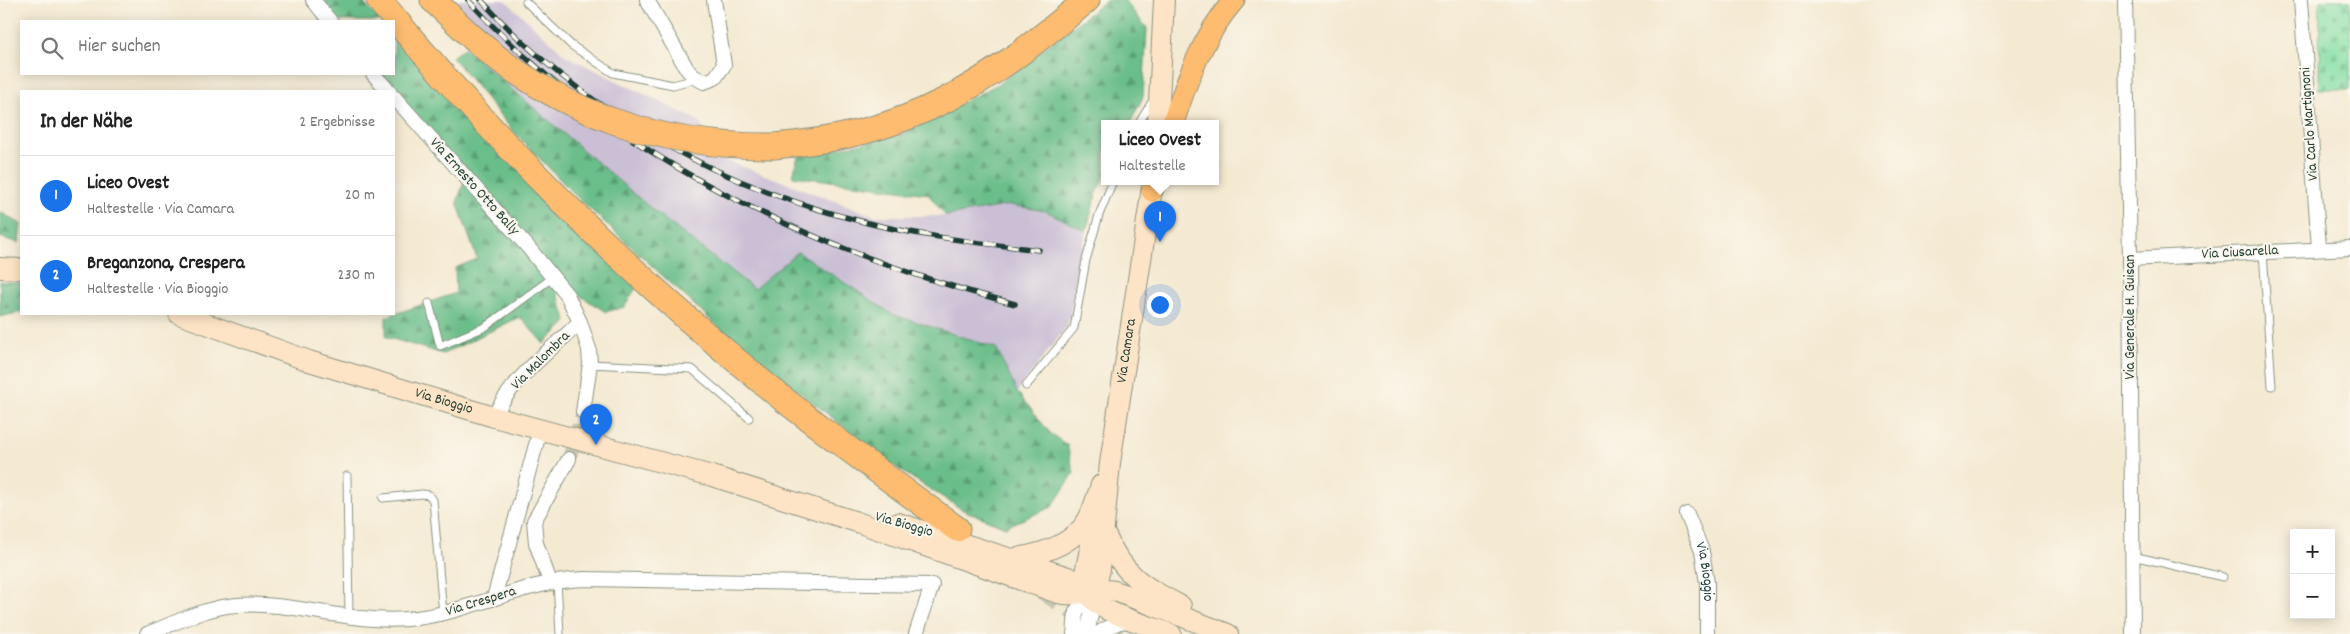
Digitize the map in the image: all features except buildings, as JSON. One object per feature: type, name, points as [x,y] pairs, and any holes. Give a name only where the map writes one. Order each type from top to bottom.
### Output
[{"type":"highway","points":[[379,0],[412,40],[512,150],[630,267],[705,334],[777,394],[957,529]]},
{"type":"highway","points":[[433,0],[492,55],[546,92],[601,118],[646,132],[701,143],[774,146],[804,144],[859,134],[936,106],[959,94],[1006,64],[1087,0]]},
{"type":"main road","points":[[1158,120],[1164,0]]},
{"type":"main road","points":[[1174,120],[1185,85],[1198,55],[1212,30],[1234,0]]},
{"type":"main road","name":"Via Camara","points":[[1088,594],[1085,573],[1110,463],[1154,185]]},
{"type":"main road","points":[[0,268],[20,269]]},
{"type":"main road","name":"Via Bioggio","points":[[182,315],[309,361],[494,417],[712,476],[871,516],[1014,558],[1068,576],[1106,610],[1171,634]]},
{"type":"main road","points":[[1014,558],[1048,551],[1064,543],[1087,522],[1110,463]]},
{"type":"main road","name":"Via Camara","points":[[1088,594],[1097,581],[1104,532],[1110,463]]},
{"type":"main road","name":"Via Bioggio","points":[[712,476],[857,522],[1058,593],[1070,596],[1088,594],[1100,590],[1115,591],[1228,634]]},
{"type":"main road","points":[[1104,532],[1126,572],[1196,614],[1239,634]]},
{"type":"street","points":[[313,0],[329,20]]},
{"type":"street","points":[[648,0],[693,76],[700,80],[709,81],[720,73],[724,61],[714,0]]},
{"type":"street","name":"Via Generale H. Guisan","points":[[2124,0],[2130,259],[2133,634]]},
{"type":"street","name":"Via Carlo Martignoni","points":[[2300,0],[2319,248]]},
{"type":"street","points":[[374,75],[388,90]]},
{"type":"street","name":"Via Ernesto Otto Bally","points":[[395,98],[528,247],[552,278]]},
{"type":"street","name":"Via Ciusarella","points":[[2130,259],[2319,248],[2350,248]]},
{"type":"street","name":"Via Malombra","points":[[494,417],[499,406],[515,385],[580,322],[567,295],[552,278]]},
{"type":"street","points":[[580,322],[589,349],[590,364],[583,412]]},
{"type":"street","points":[[494,598],[540,430]]},
{"type":"street","points":[[553,581],[536,543],[534,521],[569,459]]},
{"type":"street","name":"Via Bioggio","points":[[1687,514],[1702,551],[1707,583],[1707,634]]},
{"type":"street","name":"Via Crespera","points":[[147,634],[173,629],[210,610],[236,605],[268,606],[350,617],[406,619],[443,614],[553,581],[584,579],[932,585],[916,634]]},
{"type":"street","name":"Via Camara","points":[[1074,634],[1076,612],[1088,594]]},
{"type":"street","name":"Via Camara","points":[[1087,634],[1092,610],[1088,594]]},
{"type":"street","points":[[1097,634],[1117,623],[1133,620]]},
{"type":"lane","points":[[526,2],[571,45],[613,73],[673,85],[683,84],[693,76]]},
{"type":"lane","points":[[1141,120],[1161,86]]},
{"type":"lane","points":[[1026,386],[1074,328],[1086,260],[1099,215],[1110,185]]},
{"type":"lane","points":[[2263,252],[2272,386]]},
{"type":"lane","points":[[428,303],[440,346],[485,327],[552,278]]},
{"type":"lane","points":[[590,364],[692,369],[749,418]]},
{"type":"lane","points":[[347,476],[350,617]]},
{"type":"lane","points":[[383,498],[423,494],[429,495],[433,500],[443,614]]},
{"type":"lane","points":[[2132,556],[2223,577]]},
{"type":"lane","points":[[553,581],[560,634]]},
{"type":"shaded area","points":[[454,0],[505,0],[566,56],[699,121],[722,159],[875,216],[946,216],[1010,205],[1046,211],[1086,231],[1068,325],[1017,392],[996,348],[892,314],[798,253],[754,289],[654,211],[464,48],[480,28]]},
{"type":"green space","points":[[312,0],[361,0],[379,20],[328,20]]},
{"type":"green space","points":[[1107,0],[1124,0],[1147,28],[1143,97],[1132,120],[1101,120],[1101,184],[1086,231],[1046,211],[1010,205],[946,216],[928,194],[793,176],[798,156],[899,136],[998,84]]},
{"type":"green space","points":[[2320,0],[2350,0],[2350,89],[2319,89]]},
{"type":"green space","points":[[395,37],[636,288],[624,307],[606,312],[552,278],[567,322],[544,344],[520,317],[443,354],[386,337],[386,317],[456,293],[455,268],[477,259],[457,202],[465,179],[395,100],[395,90],[386,90],[373,75],[395,75]]},
{"type":"green space","points":[[464,48],[654,211],[754,289],[798,252],[892,314],[996,348],[1017,392],[1051,434],[1067,445],[1074,473],[1052,507],[1005,527],[963,510],[895,467],[727,335],[577,197],[513,131],[452,57]]},
{"type":"green space","points":[[0,212],[20,223],[20,234],[19,243],[0,237]]},
{"type":"green space","points":[[0,281],[20,283],[20,312],[0,317]]},
{"type":"tunnel","points":[[569,459],[583,412]]},
{"type":"tunnel","points":[[1040,585],[1077,610],[1121,634]]},
{"type":"railway","points":[[468,0],[524,56],[585,106],[650,151],[719,191],[790,226],[864,256],[939,282],[1015,304]]},
{"type":"railway","points":[[481,0],[521,41],[564,77],[610,111],[658,140],[708,166],[760,189],[813,208],[868,223],[932,236],[1039,250]]},
{"type":"place","name":"Liceo Ovest","points":[[1160,242]]},
{"type":"place","name":"Breganzona, Crespera","points":[[596,445]]}]
